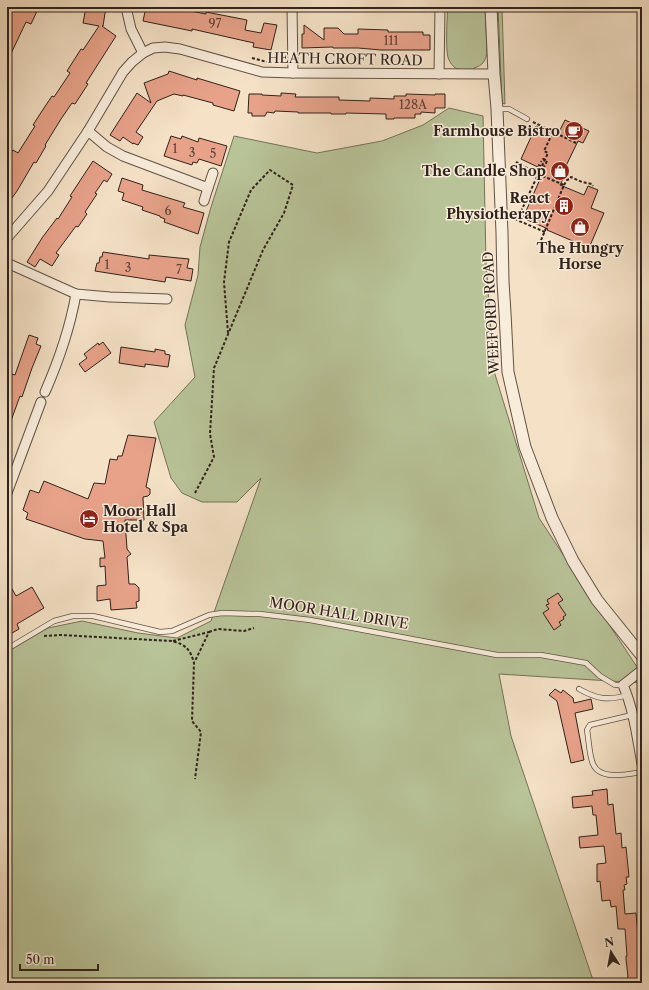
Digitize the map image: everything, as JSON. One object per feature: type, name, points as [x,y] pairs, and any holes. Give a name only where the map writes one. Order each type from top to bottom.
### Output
[{"type":"street","points":[[126,7],[131,29],[142,53]]},
{"type":"street","points":[[292,7],[293,73]]},
{"type":"street","points":[[439,74],[440,7]]},
{"type":"street","name":"WEEFORD ROAD","points":[[491,7],[497,109],[503,282],[508,372],[525,447],[552,518],[573,561],[596,600],[642,656]]},
{"type":"street","name":"HEATH CROFT ROAD","points":[[7,238],[48,191],[88,131],[123,72],[142,53],[153,48],[165,47],[180,49],[262,72],[494,74]]},
{"type":"street","points":[[88,131],[107,147],[123,156],[208,188]]},
{"type":"street","points":[[204,201],[213,172]]},
{"type":"street","points":[[7,263],[76,294],[166,299]]},
{"type":"street","points":[[45,392],[54,372],[65,339],[76,294]]},
{"type":"street","points":[[7,493],[41,402]]},
{"type":"street","points":[[642,670],[624,684],[628,695],[642,764]]},
{"type":"lane","points":[[497,109],[509,109],[527,119]]},
{"type":"lane","name":"MOOR HALL DRIVE","points":[[7,649],[54,621],[73,616],[93,616],[160,632],[172,631],[209,616],[222,613],[260,614],[310,620],[497,655],[542,656],[586,663],[600,676],[615,685],[624,684]]},
{"type":"lane","points":[[579,689],[604,699],[628,695]]},
{"type":"lane","points":[[632,715],[590,725],[587,730],[589,744],[594,765],[600,772],[620,775],[642,772]]},
{"type":"path","points":[[527,119],[576,143]]},
{"type":"path","points":[[545,232],[517,220],[548,153],[544,151],[553,132]]},
{"type":"path","points":[[538,165],[544,167],[547,161],[543,159],[541,162],[543,163]]},
{"type":"path","points":[[516,162],[538,174],[564,185]]},
{"type":"path","points":[[195,493],[214,457],[210,434],[214,368],[263,250],[284,213],[293,185],[270,170],[251,190],[229,242],[224,282],[228,333]]},
{"type":"path","points":[[539,246],[564,185],[568,180],[571,177],[582,182],[592,184],[593,186]]},
{"type":"path","points":[[172,641],[218,630],[244,631],[254,628]]},
{"type":"path","points":[[36,631],[41,635],[46,636],[61,635],[172,641],[181,644],[188,649],[194,662],[192,721],[201,732],[195,779]]},
{"type":"path","points":[[194,662],[209,632]]},
{"type":"green space","points":[[448,7],[485,7],[487,53],[483,63],[473,70],[460,70],[453,66],[449,60],[447,43]]},
{"type":"green space","points":[[498,7],[502,7],[505,104],[502,103]]},
{"type":"green space","points":[[449,108],[483,116],[486,262],[494,371],[539,518],[635,664],[642,671],[642,683],[499,674],[511,736],[594,983],[7,983],[7,652],[48,628],[82,621],[138,633],[177,638],[211,621],[261,478],[237,502],[202,502],[182,493],[171,478],[154,422],[195,377],[185,325],[198,275],[200,247],[234,136],[317,153],[382,141],[423,125]]},
{"type":"building","points":[[11,7],[39,7],[31,24],[26,22],[7,62],[7,15]]},
{"type":"building","points":[[86,7],[106,7],[102,26],[116,36],[86,83],[88,84],[75,104],[72,103],[61,119],[36,163],[34,162],[7,205],[7,166],[11,160],[8,158],[13,150],[18,153],[35,126],[33,125],[42,111],[52,96],[54,97],[70,73],[67,71],[81,49],[83,50],[99,26],[83,23]]},
{"type":"building","points":[[146,7],[181,7],[180,9],[206,14],[206,12],[247,20],[245,30],[261,33],[264,23],[277,25],[271,50],[253,47],[254,43],[192,29],[192,31],[143,21]]},
{"type":"building","points":[[304,25],[324,40],[324,28],[338,28],[344,34],[358,34],[358,29],[388,30],[388,32],[423,32],[423,35],[430,35],[430,50],[381,50],[333,47],[302,48],[302,34],[304,34]]},
{"type":"building","points":[[169,71],[240,91],[234,111],[213,105],[213,103],[174,94],[157,101],[136,132],[143,137],[138,145],[133,144],[123,137],[120,141],[110,135],[137,93],[151,103],[144,83],[168,74]]},
{"type":"building","points":[[281,93],[296,94],[295,97],[339,97],[339,100],[370,101],[370,98],[394,99],[394,96],[406,96],[406,94],[445,94],[445,108],[435,108],[435,113],[421,112],[421,114],[415,114],[415,118],[394,119],[386,119],[386,114],[331,114],[275,111],[274,113],[267,112],[265,116],[252,116],[252,113],[248,113],[249,94],[281,96]]},
{"type":"building","points":[[565,120],[589,131],[583,143],[578,141],[565,168],[568,170],[560,185],[584,195],[588,186],[598,190],[591,208],[604,213],[589,248],[523,218],[544,170],[521,159],[536,126],[557,136]]},
{"type":"building","points":[[171,136],[181,139],[182,136],[198,142],[199,138],[227,146],[221,166],[199,159],[197,163],[193,162],[192,165],[164,156]]},
{"type":"building","points":[[93,161],[112,174],[107,182],[104,180],[95,193],[97,194],[85,212],[87,214],[56,253],[59,255],[52,266],[40,259],[35,267],[27,262],[42,238],[57,218],[58,219],[72,197],[70,196]]},
{"type":"building","points":[[122,178],[143,185],[142,190],[185,203],[183,207],[204,213],[198,234],[164,222],[165,219],[160,216],[142,210],[143,207],[122,200],[124,193],[118,191]]},
{"type":"building","points":[[103,252],[149,259],[149,255],[189,259],[187,268],[193,269],[191,281],[166,277],[165,282],[95,271],[97,263],[99,263]]},
{"type":"building","points":[[29,335],[38,338],[36,344],[41,346],[22,397],[20,396],[7,429],[7,388],[12,374],[15,375]]},
{"type":"building","points":[[103,342],[111,353],[85,372],[79,364],[87,358],[84,354],[98,343],[99,345]]},
{"type":"building","points":[[121,347],[155,352],[155,349],[165,351],[165,354],[170,355],[168,367],[145,364],[145,367],[119,363]]},
{"type":"building","name":"Moor Hall Hotel & Spa","points":[[128,435],[156,438],[146,487],[150,489],[150,494],[143,497],[144,520],[125,520],[127,549],[131,554],[127,557],[129,584],[135,584],[139,588],[139,601],[136,602],[137,608],[111,610],[110,599],[97,601],[97,586],[106,585],[105,566],[100,567],[100,558],[105,558],[103,541],[85,539],[26,519],[28,513],[23,510],[30,490],[39,493],[44,481],[88,499],[94,483],[105,484],[110,459],[117,460],[118,456],[122,456]]},
{"type":"building","points":[[7,580],[16,596],[32,587],[44,608],[17,624],[19,629],[7,636]]},
{"type":"building","points":[[558,593],[563,600],[558,603],[566,615],[563,617],[564,619],[559,622],[561,625],[554,630],[543,613],[549,609],[546,605],[549,604],[547,600]]},
{"type":"building","points":[[555,689],[561,693],[563,690],[573,698],[574,703],[591,699],[593,709],[575,713],[584,760],[571,763],[557,701],[549,695]]},
{"type":"building","points":[[607,789],[608,805],[613,804],[616,834],[621,833],[622,848],[626,847],[629,877],[626,877],[627,884],[624,885],[625,890],[623,890],[625,914],[636,913],[642,982],[621,983],[628,977],[625,929],[618,929],[616,906],[611,907],[610,900],[602,901],[600,881],[597,882],[597,864],[606,863],[604,846],[580,848],[579,837],[598,835],[596,815],[593,815],[592,806],[573,808],[572,797],[593,795],[592,791]]},
{"type":"place","name":"Farmhouse Bistro","points":[[574,131]]},
{"type":"place","name":"The Candle Shop","points":[[560,171]]},
{"type":"place","name":"React Physiotherapy","points":[[564,206]]},
{"type":"place","name":"The Hungry Horse","points":[[580,227]]},
{"type":"place","name":"Moor Hall Hotel & Spa","points":[[89,519]]}]
